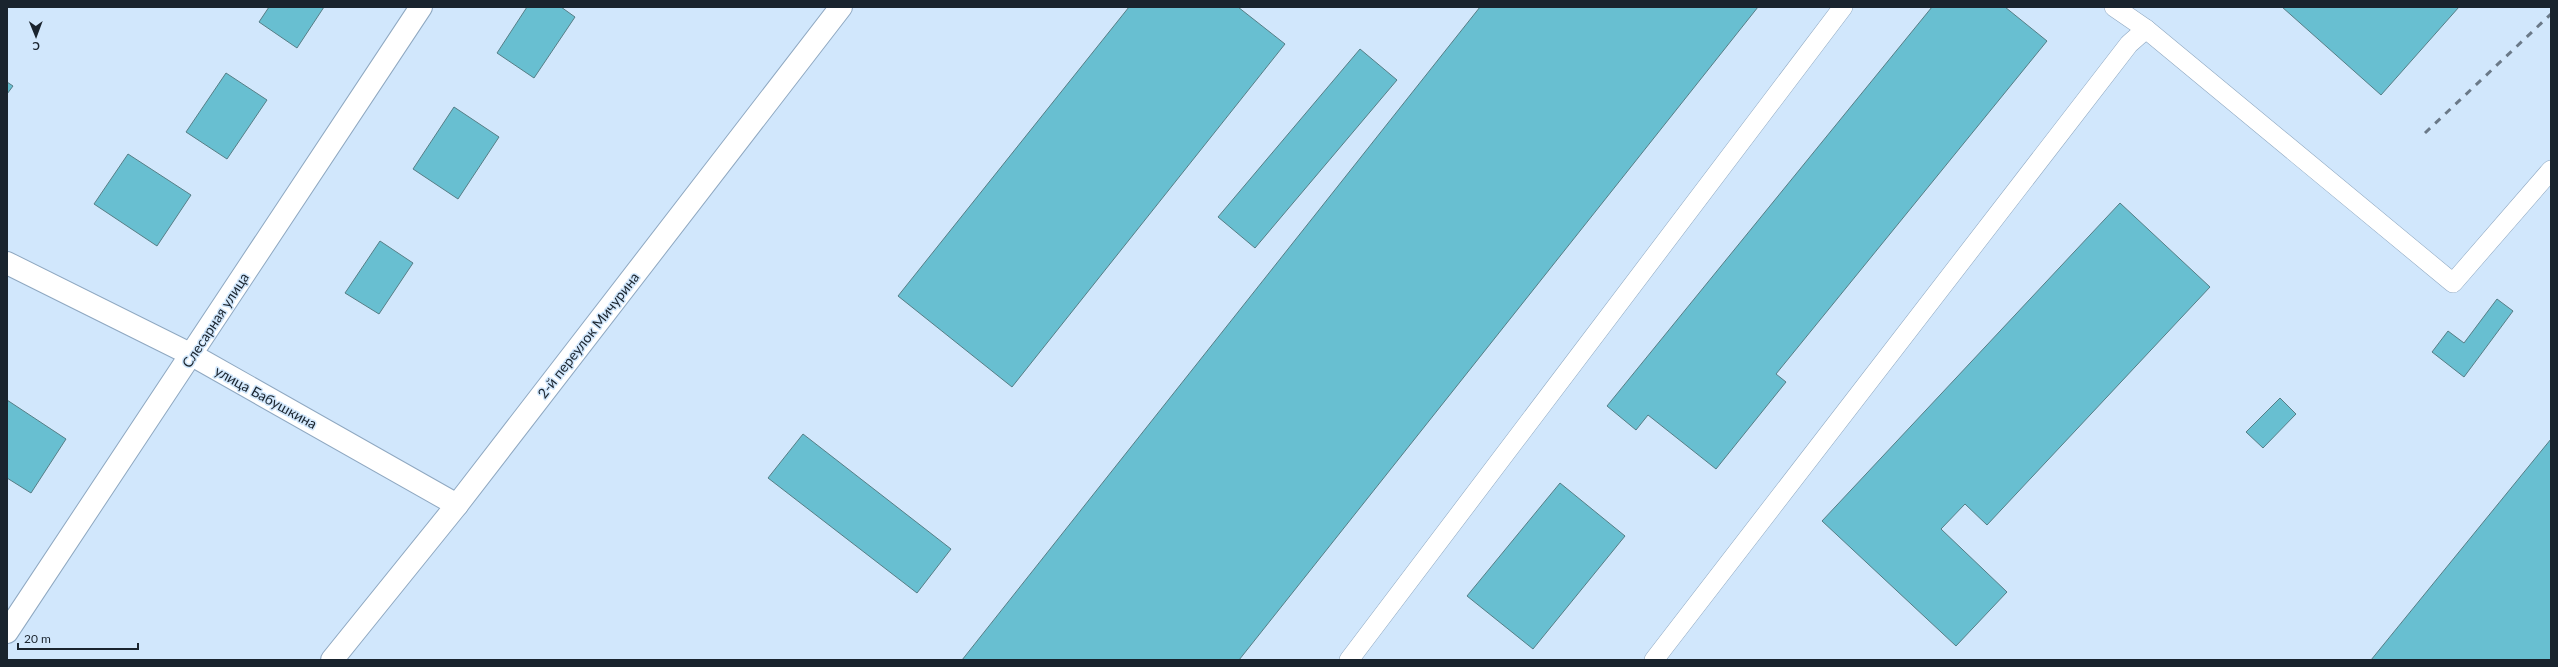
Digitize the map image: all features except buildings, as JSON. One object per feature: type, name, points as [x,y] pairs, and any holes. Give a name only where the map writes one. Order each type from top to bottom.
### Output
[{"type":"street","name":"Слесарная улица","points":[[7,632],[192,356],[420,7]]},
{"type":"street","name":"2-й переулок Мичурина","points":[[332,660],[457,504],[842,7]]},
{"type":"street","name":"улица Бабушкина","points":[[7,263],[192,356],[457,504]]},
{"type":"lane","points":[[1349,660],[1843,7]]},
{"type":"lane","points":[[2114,7],[2146,30],[2453,283],[2551,170]]},
{"type":"lane","points":[[1654,660],[2129,44],[2146,30]]},
{"type":"railway","points":[[2425,133],[2551,14]]}]
